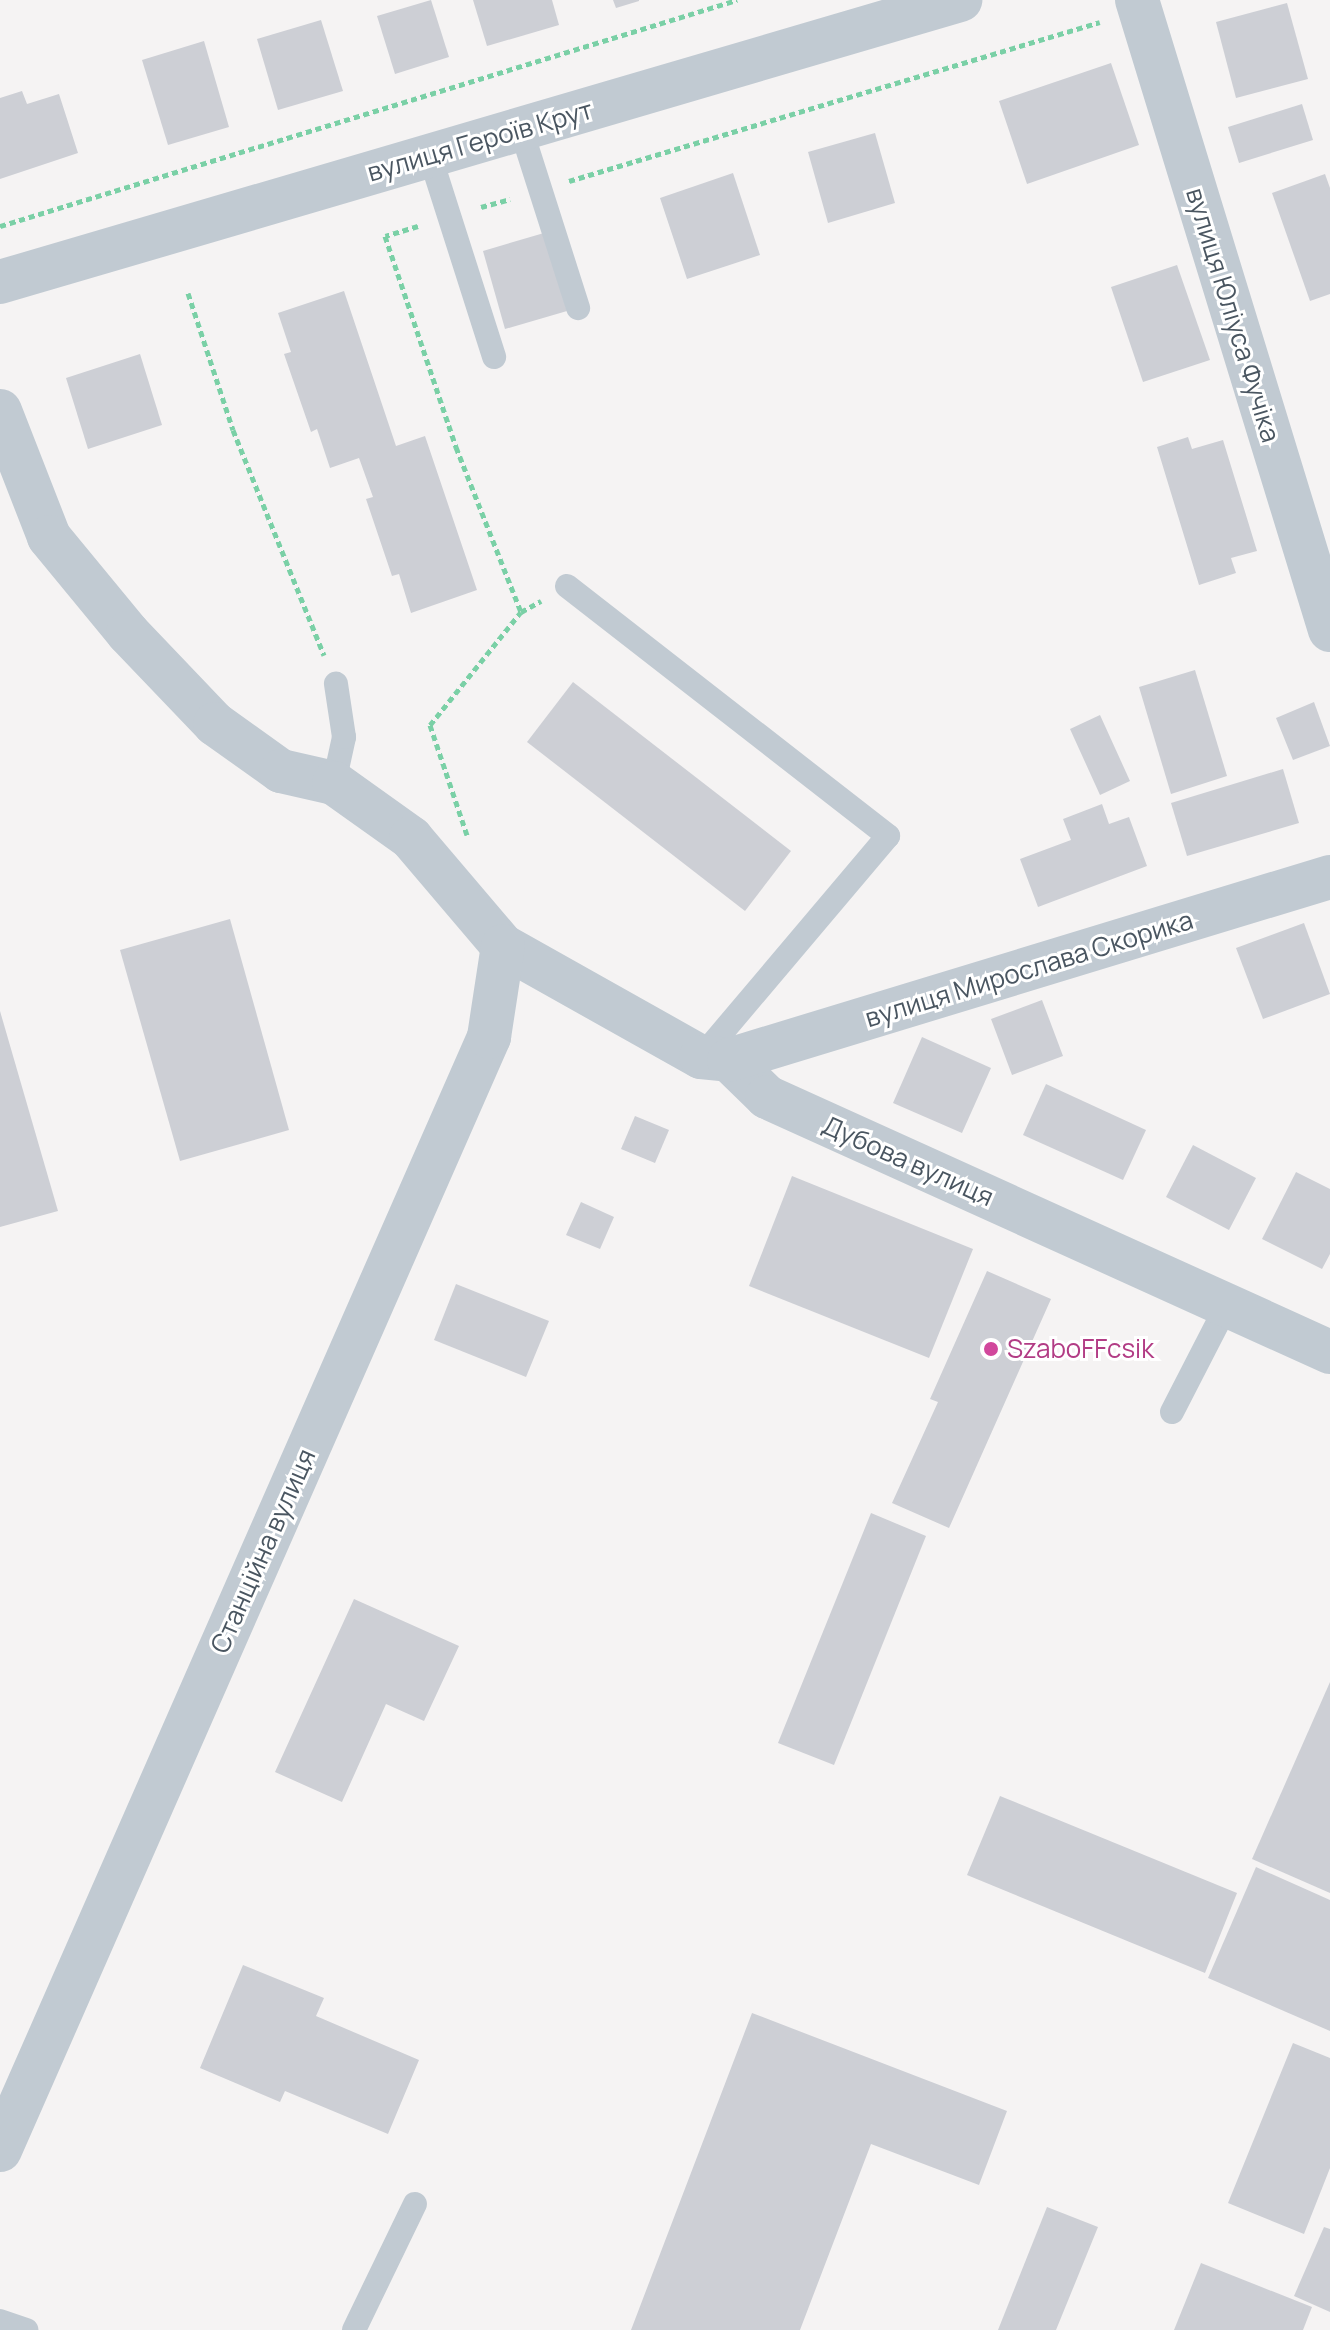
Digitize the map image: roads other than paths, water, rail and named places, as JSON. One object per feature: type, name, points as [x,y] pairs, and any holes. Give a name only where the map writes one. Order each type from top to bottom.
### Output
[{"type":"street","name":"вулиця Героїв Крут","points":[[0,282],[960,0]]},
{"type":"street","name":"вулиця Юліуса Фучіка","points":[[1138,5],[1330,630]]},
{"type":"street","points":[[0,411],[49,537],[128,633],[215,724],[281,771],[334,783],[411,838],[503,946]]},
{"type":"street","name":"вулиця Мирослава Скорика","points":[[715,1059],[1330,877]]},
{"type":"street","name":"Дубова вулиця","points":[[503,946],[715,1059],[767,1097],[1330,1352]]},
{"type":"street","name":"Станційна вулиця","points":[[0,2150],[489,1037],[503,946]]},
{"type":"lane","points":[[521,129],[578,308]]},
{"type":"lane","points":[[430,156],[494,357]]},
{"type":"lane","points":[[567,586],[888,836],[715,1059]]},
{"type":"lane","points":[[334,783],[344,737],[336,684]]},
{"type":"lane","points":[[1172,1412],[1227,1305]]},
{"type":"lane","points":[[354,2330],[415,2204]]},
{"type":"lane","points":[[0,2321],[26,2330]]},
{"type":"place","name":"SzaboFFcsik","points":[[991,1349]]}]
